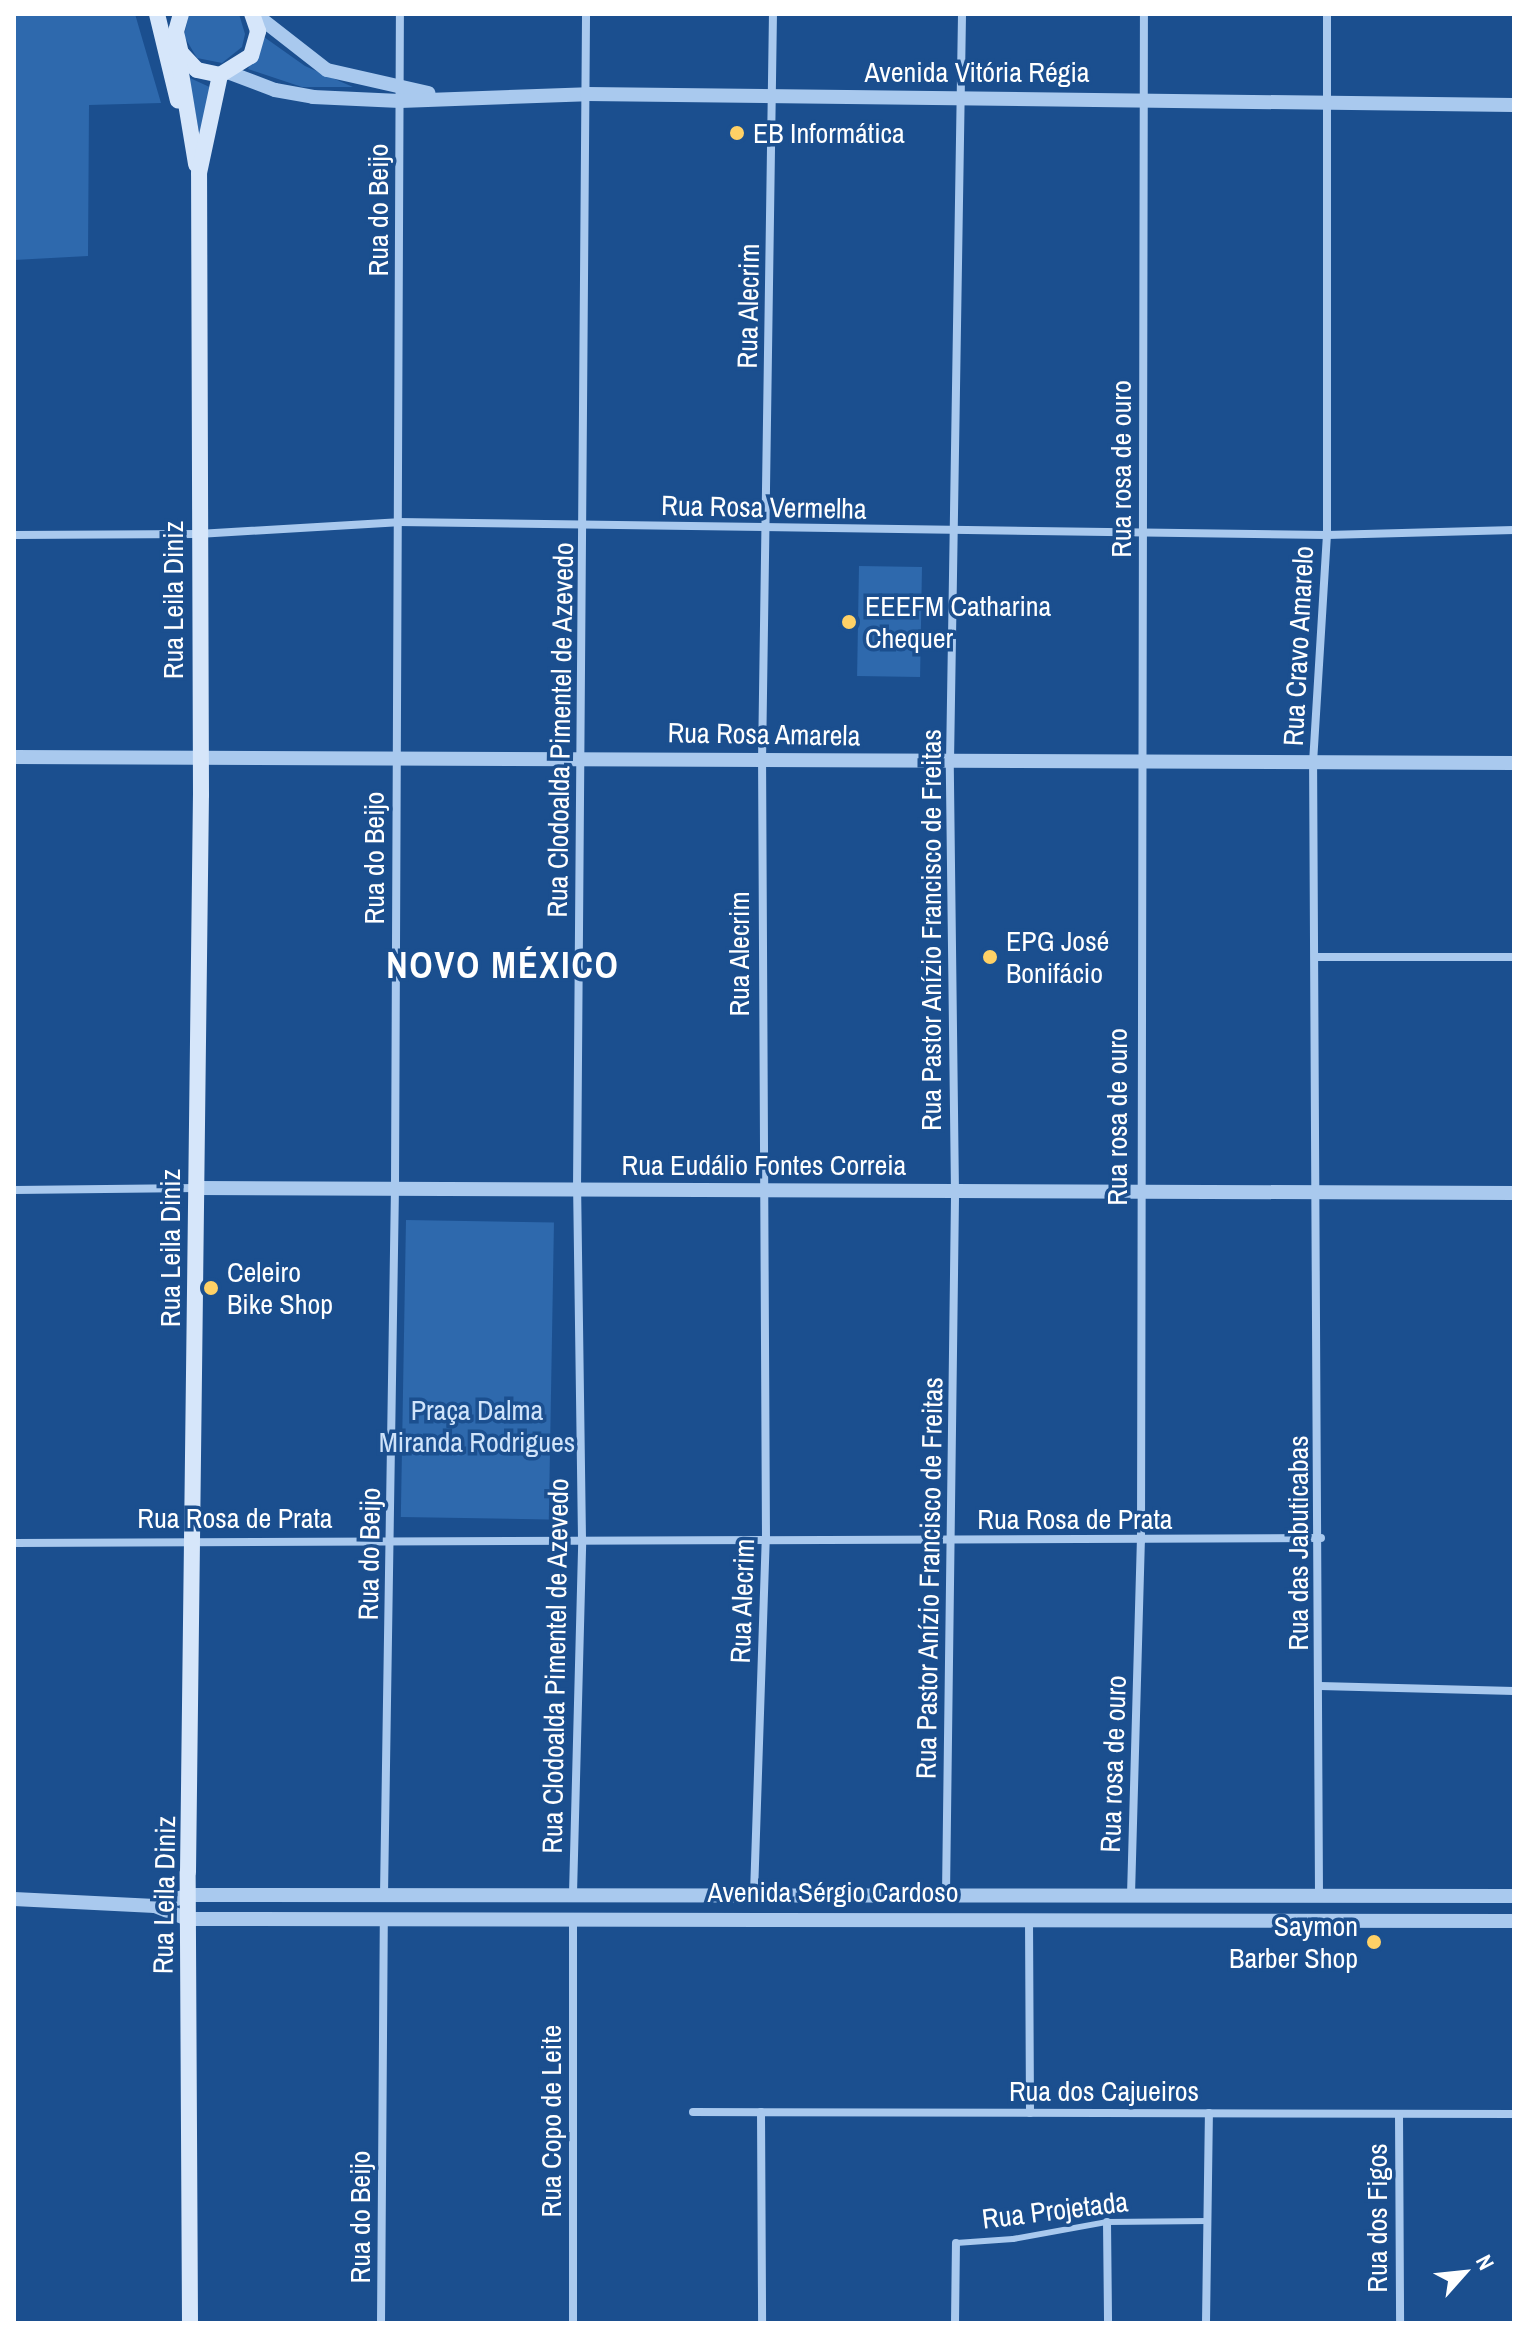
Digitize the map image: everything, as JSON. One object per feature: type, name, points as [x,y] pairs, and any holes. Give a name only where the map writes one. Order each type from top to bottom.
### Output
[{"type":"main road","points":[[157,14],[169,81],[189,130]]},
{"type":"main road","points":[[176,43],[188,63],[225,74],[242,66],[256,44],[254,14]]},
{"type":"main road","name":"Rua Leila Diniz","points":[[178,17],[176,43],[199,173],[201,754],[188,1895],[190,2323]]},
{"type":"main road","name":"Rua Leila Diniz","points":[[199,173],[225,74]]},
{"type":"street","name":"Avenida Vitória Régia","points":[[254,14],[327,70],[400,94]]},
{"type":"street","name":"Rua do Beijo","points":[[384,1895],[395,1186],[400,14]]},
{"type":"street","points":[[586,14],[587,94]]},
{"type":"street","name":"Rua Alecrim","points":[[754,1894],[766,1540],[760,1188],[762,762],[773,14]]},
{"type":"street","name":"Rua Pastor Anízio Francisco de Freitas","points":[[946,1894],[954,1541],[955,1193],[950,762],[962,14]]},
{"type":"street","name":"Rua rosa de ouro","points":[[1131,1895],[1141,1541],[1139,763],[1144,532],[1144,14]]},
{"type":"street","name":"Rua Cravo Amarelo","points":[[1317,1191],[1313,763],[1327,535],[1327,14]]},
{"type":"street","name":"Avenida Vitória Régia","points":[[225,74],[275,90],[313,97],[400,94],[440,97],[587,94],[773,98],[961,95],[1514,105]]},
{"type":"street","name":"Rua Clodoalda Pimentel de Azevedo","points":[[573,1894],[582,1539],[577,1190],[587,94]]},
{"type":"street","name":"Rua Rosa Vermelha","points":[[14,535],[198,534],[398,522],[584,528],[1327,535],[1514,530]]},
{"type":"street","name":"Rua Rosa Amarela","points":[[14,757],[201,754],[583,757],[762,762],[1514,763]]},
{"type":"street","points":[[1316,957],[1514,957]]},
{"type":"street","name":"Rua Eudálio Fontes Correia","points":[[14,1190],[395,1186],[577,1190],[760,1188],[955,1193],[1514,1193]]},
{"type":"street","name":"Rua das Jabuticabas","points":[[1317,1191],[1321,1538],[1319,1895]]},
{"type":"street","name":"Rua Rosa de Prata","points":[[14,1543],[191,1539],[1141,1541],[1321,1538]]},
{"type":"street","points":[[1320,1686],[1514,1691]]},
{"type":"street","points":[[668,1893],[668,1917]]},
{"type":"street","points":[[573,1894],[573,1919]]},
{"type":"street","points":[[754,1894],[754,1918]]},
{"type":"street","points":[[946,1894],[946,1919]]},
{"type":"street","points":[[1029,1894],[1030,2113]]},
{"type":"street","name":"Avenida Sérgio Cardoso","points":[[155,1906],[188,1895],[1514,1896]]},
{"type":"street","points":[[384,1895],[384,1919]]},
{"type":"street","points":[[1131,1895],[1131,1919]]},
{"type":"street","points":[[1224,1895],[1224,1919]]},
{"type":"street","points":[[1319,1895],[1319,1920]]},
{"type":"street","points":[[1470,1896],[1470,1920]]},
{"type":"street","name":"Avenida Sérgio Cardoso","points":[[14,1899],[155,1906],[188,1919],[668,1917],[1514,1921]]},
{"type":"street","name":"Rua do Beijo","points":[[381,2323],[384,1919]]},
{"type":"street","name":"Rua Copo de Leite","points":[[573,1919],[573,2323]]},
{"type":"street","name":"Rua dos Cajueiros","points":[[693,2112],[1514,2114]]},
{"type":"street","points":[[761,2112],[762,2323]]},
{"type":"street","points":[[1206,2323],[1209,2113]]},
{"type":"street","name":"Rua dos Figos","points":[[1399,2114],[1400,2323]]},
{"type":"street","points":[[1107,2222],[1108,2323]]},
{"type":"street","points":[[955,2323],[956,2243]]},
{"type":"lane","name":"Rua Projetada","points":[[956,2243],[1013,2239],[1107,2222],[1208,2221]]},
{"type":"green space","points":[[14,14],[135,14],[161,103],[89,105],[88,256],[14,260]]},
{"type":"green space","points":[[189,14],[239,14],[245,34],[242,47],[222,63],[197,58],[184,36]]},
{"type":"green space","points":[[264,37],[305,66],[353,87],[302,87],[248,69]]},
{"type":"green space","points":[[190,78],[216,90],[200,137],[191,89]]},
{"type":"green space","points":[[859,566],[922,567],[920,677],[857,676]]},
{"type":"green space","name":"Praça Dalma Miranda Rodrigues","points":[[406,1220],[554,1223],[549,1520],[401,1517]]},
{"type":"place","name":"EB Informática","points":[[737,133]]},
{"type":"place","name":"EEEFM Catharina Chequer","points":[[849,622]]},
{"type":"place","name":"EPG José Bonifácio","points":[[990,957]]},
{"type":"place","name":"Celeiro Bike Shop","points":[[211,1288]]},
{"type":"place","name":"Saymon Barber Shop","points":[[1374,1942]]},
{"type":"district","name":"NOVO MÉXICO","points":[[503,966]]}]
